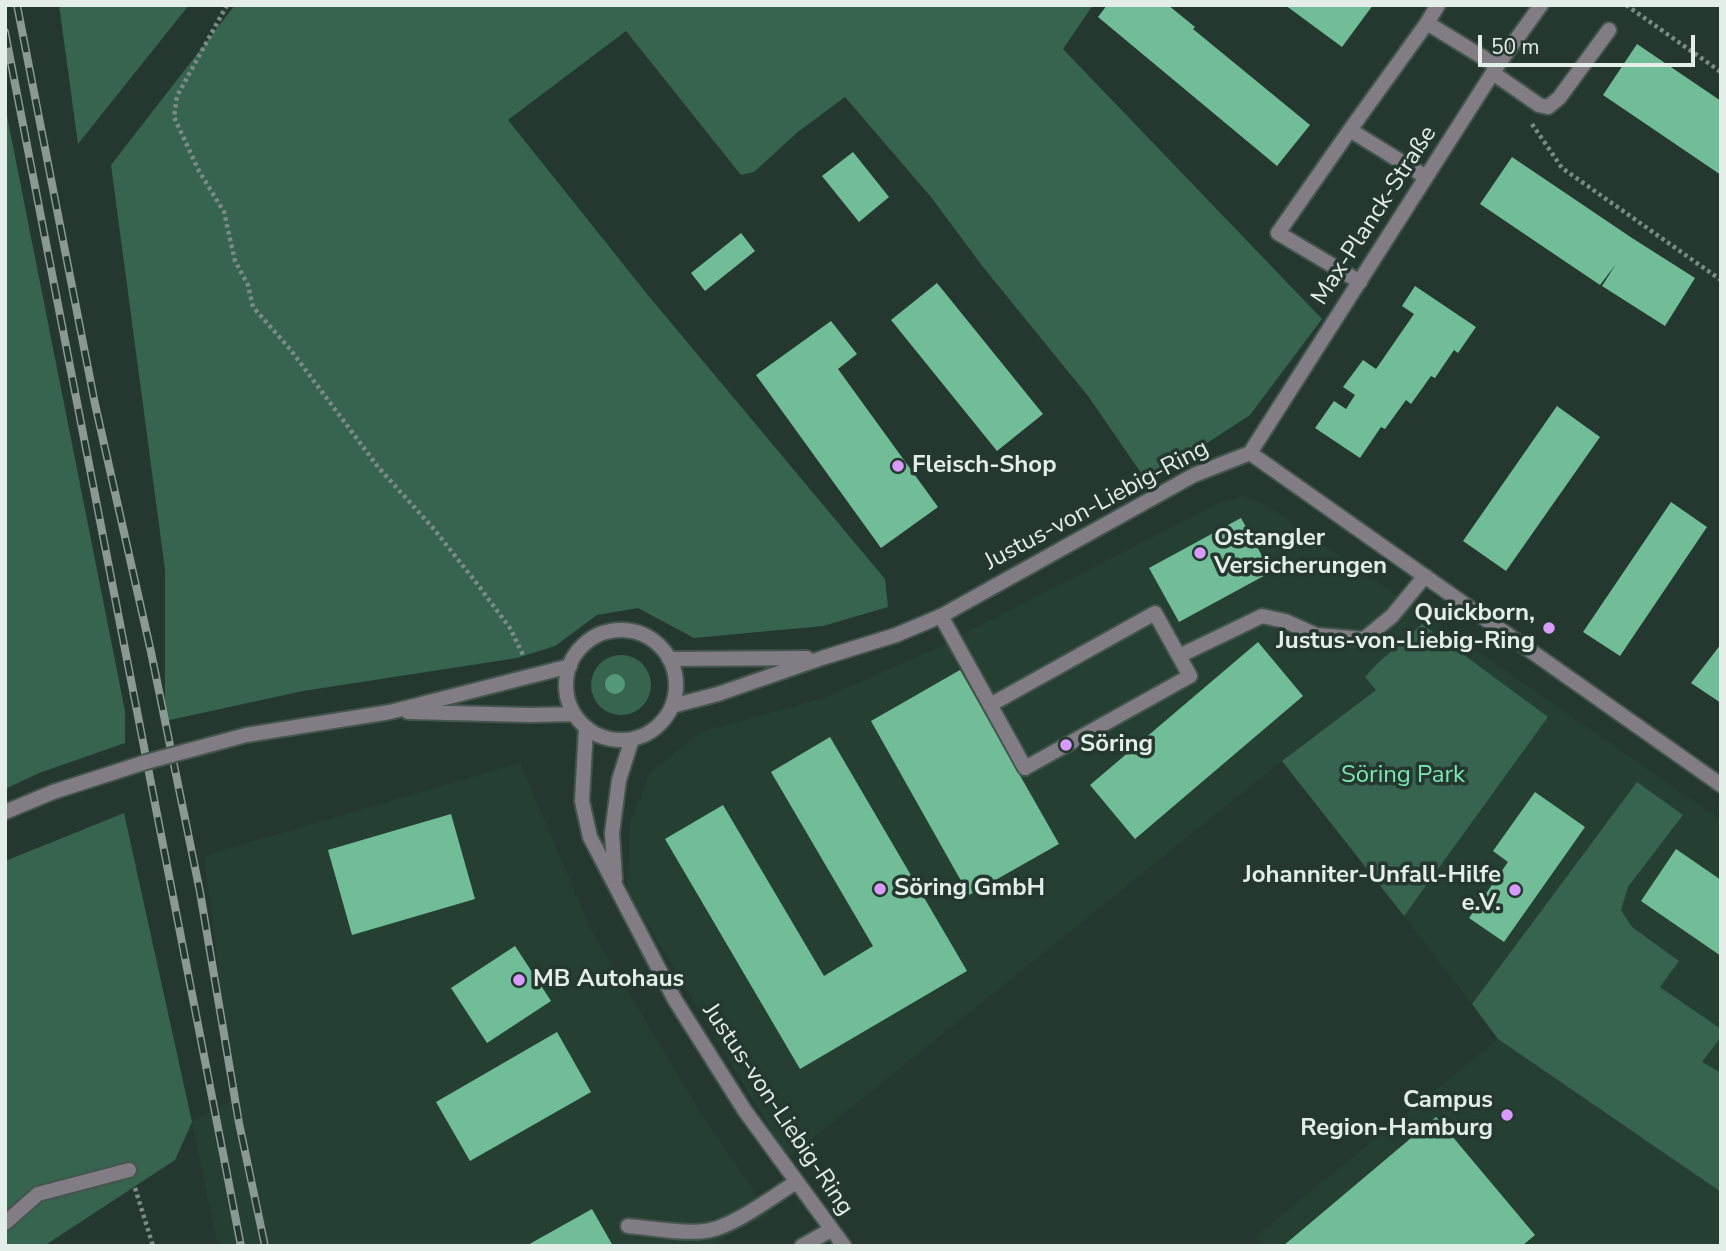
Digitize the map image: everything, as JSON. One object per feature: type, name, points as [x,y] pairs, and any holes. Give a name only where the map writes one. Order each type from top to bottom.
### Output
[{"type":"street","points":[[1360,282],[1278,233],[1438,5]]},
{"type":"street","name":"Max-Planck-Straße","points":[[1250,453],[1495,69],[1541,5]]},
{"type":"street","points":[[1427,23],[1495,69],[1539,105],[1548,107],[1559,98],[1609,30]]},
{"type":"street","points":[[1350,130],[1426,177]]},
{"type":"street","points":[[1250,453],[1721,785]]},
{"type":"street","name":"Justus-von-Liebig-Ring","points":[[671,706],[718,694],[895,635],[941,616],[1194,475],[1250,453]]},
{"type":"street","points":[[1179,656],[1262,617],[1285,621],[1316,635],[1364,639],[1392,616],[1425,576]]},
{"type":"street","points":[[941,616],[990,705],[1025,768],[1190,676],[1155,613],[990,705]]},
{"type":"street","points":[[618,630],[637,632],[654,640],[669,659],[674,671],[676,690],[662,722],[648,733],[632,739],[614,740],[597,735],[574,714],[566,694],[569,666],[584,644],[600,634],[618,630]]},
{"type":"street","name":"Justus-von-Liebig-Ring","points":[[669,659],[822,658]]},
{"type":"street","points":[[5,812],[53,792],[146,762],[246,735],[390,712],[569,666]]},
{"type":"street","points":[[390,712],[574,714]]},
{"type":"street","name":"Justus-von-Liebig-Ring","points":[[586,727],[582,773],[583,811],[590,837],[675,1000],[746,1111],[844,1246]]},
{"type":"street","name":"Justus-von-Liebig-Ring","points":[[615,887],[612,833],[619,780],[632,739]]},
{"type":"street","points":[[5,1223],[38,1194],[130,1170]]},
{"type":"street","points":[[628,1226],[707,1231],[725,1226],[796,1182]]},
{"type":"street","points":[[802,1246],[831,1230]]},
{"type":"path","points":[[227,5],[177,96],[174,117],[199,171],[224,212],[235,261],[248,285],[253,307],[290,349],[378,467],[433,528],[478,584],[510,628],[526,664]]},
{"type":"path","points":[[1626,5],[1721,72]]},
{"type":"path","points":[[1531,123],[1562,168],[1721,280]]},
{"type":"path","points":[[130,1170],[153,1246]]},
{"type":"shaded area","points":[[1242,496],[1263,503],[1721,820],[1721,1029],[1659,986],[1679,961],[1632,927],[1621,910],[1628,887],[1683,816],[1637,782],[1472,1004],[1404,916],[1548,717],[1365,677],[1376,689],[1282,761],[788,1158],[627,890],[630,824],[650,773],[701,732],[824,698],[937,648],[1213,506]]},
{"type":"shaded area","points":[[520,763],[592,932],[702,1115],[769,1214],[710,1246],[218,1246],[192,1122],[235,1098],[204,856]]},
{"type":"shaded area","points":[[1721,1037],[1721,1073],[1701,1062]]},
{"type":"shaded area","name":"Campus Region-Hamburg","points":[[1498,1039],[1721,1192],[1721,1246],[1262,1246],[1255,1237]]},
{"type":"green space","points":[[59,5],[189,5],[78,144]]},
{"type":"green space","points":[[235,5],[1093,5],[1063,49],[1322,319],[1250,415],[1152,479],[1146,480],[1088,396],[983,267],[931,197],[845,97],[799,131],[754,172],[741,175],[626,31],[508,120],[647,294],[885,579],[888,607],[823,626],[694,638],[638,608],[597,615],[555,646],[517,658],[303,691],[165,721],[165,570],[111,165]]},
{"type":"green space","points":[[5,106],[125,711],[125,743],[39,773],[5,789]]},
{"type":"green space","name":"Söring Park","points":[[1422,624],[1548,717],[1404,916],[1282,761],[1376,690],[1365,677]]},
{"type":"green space","points":[[621,655],[642,664],[651,685],[642,706],[621,715],[600,706],[591,685],[600,664]]},
{"type":"green space","points":[[1637,782],[1683,815],[1628,887],[1621,910],[1632,927],[1679,961],[1660,987],[1721,1029],[1721,1037],[1702,1062],[1721,1073],[1721,1192],[1498,1039],[1472,1004]]},
{"type":"green space","points":[[124,813],[192,1122],[175,1160],[44,1246],[5,1246],[5,861]]},
{"type":"building","points":[[1107,5],[1168,5],[1195,27],[1193,29],[1310,125],[1277,166],[1098,17]]},
{"type":"building","points":[[1285,5],[1373,5],[1342,47]]},
{"type":"building","points":[[1637,44],[1721,101],[1721,175],[1603,95]]},
{"type":"building","points":[[853,152],[889,197],[859,222],[822,176]]},
{"type":"building","points":[[1512,157],[1695,278],[1665,326],[1602,286],[1616,264],[1600,285],[1480,204]]},
{"type":"building","points":[[741,233],[755,251],[705,291],[691,273]]},
{"type":"building","points":[[937,283],[1043,414],[997,451],[891,320]]},
{"type":"building","points":[[1415,286],[1476,327],[1458,353],[1454,350],[1435,378],[1431,376],[1411,404],[1406,400],[1385,429],[1381,427],[1360,458],[1315,428],[1334,401],[1346,409],[1355,395],[1343,387],[1363,360],[1376,369],[1414,314],[1402,306]]},
{"type":"building","points":[[831,321],[857,354],[838,369],[938,507],[881,548],[756,375]]},
{"type":"building","points":[[1557,406],[1600,437],[1506,571],[1463,541]]},
{"type":"building","points":[[1671,502],[1707,527],[1620,656],[1583,632]]},
{"type":"building","points":[[1241,518],[1271,572],[1179,622],[1149,568]]},
{"type":"building","points":[[1258,642],[1303,696],[1135,839],[1090,785]]},
{"type":"building","points":[[1721,644],[1721,703],[1691,683]]},
{"type":"building","name":"Söring GmbH","points":[[960,670],[1059,844],[969,895],[871,721]]},
{"type":"building","name":"Söring GmbH","points":[[830,737],[967,971],[800,1069],[665,839],[723,805],[824,976],[873,946],[771,772]]},
{"type":"building","name":"Johanniter-Unfall-Hilfe e.V.","points":[[1535,792],[1585,827],[1504,942],[1469,918],[1508,862],[1493,851]]},
{"type":"building","points":[[451,814],[475,899],[352,935],[328,850]]},
{"type":"building","points":[[1676,849],[1721,880],[1721,956],[1641,901]]},
{"type":"building","points":[[515,946],[551,1001],[487,1043],[451,988]]},
{"type":"building","points":[[557,1032],[591,1092],[470,1161],[436,1102]]},
{"type":"building","points":[[1436,1117],[1535,1235],[1522,1246],[1283,1246]]},
{"type":"building","points":[[592,1209],[613,1246],[526,1246]]},
{"type":"railway","points":[[17,5],[95,404],[151,652],[200,892],[239,1123],[265,1246]]},
{"type":"railway","points":[[5,32],[241,1246]]},
{"type":"place","name":"Fleisch-Shop","points":[[898,466]]},
{"type":"place","name":"Ostangler Versicherungen","points":[[1200,553]]},
{"type":"place","name":"Quickborn, Justus-von-Liebig-Ring","points":[[1549,628]]},
{"type":"place","name":"Söring","points":[[1066,745]]},
{"type":"place","name":"Söring GmbH","points":[[880,889]]},
{"type":"place","name":"Johanniter-Unfall-Hilfe e.V.","points":[[1515,890]]},
{"type":"place","name":"MB Autohaus","points":[[519,980]]},
{"type":"place","name":"Campus Region-Hamburg","points":[[1507,1115]]}]
